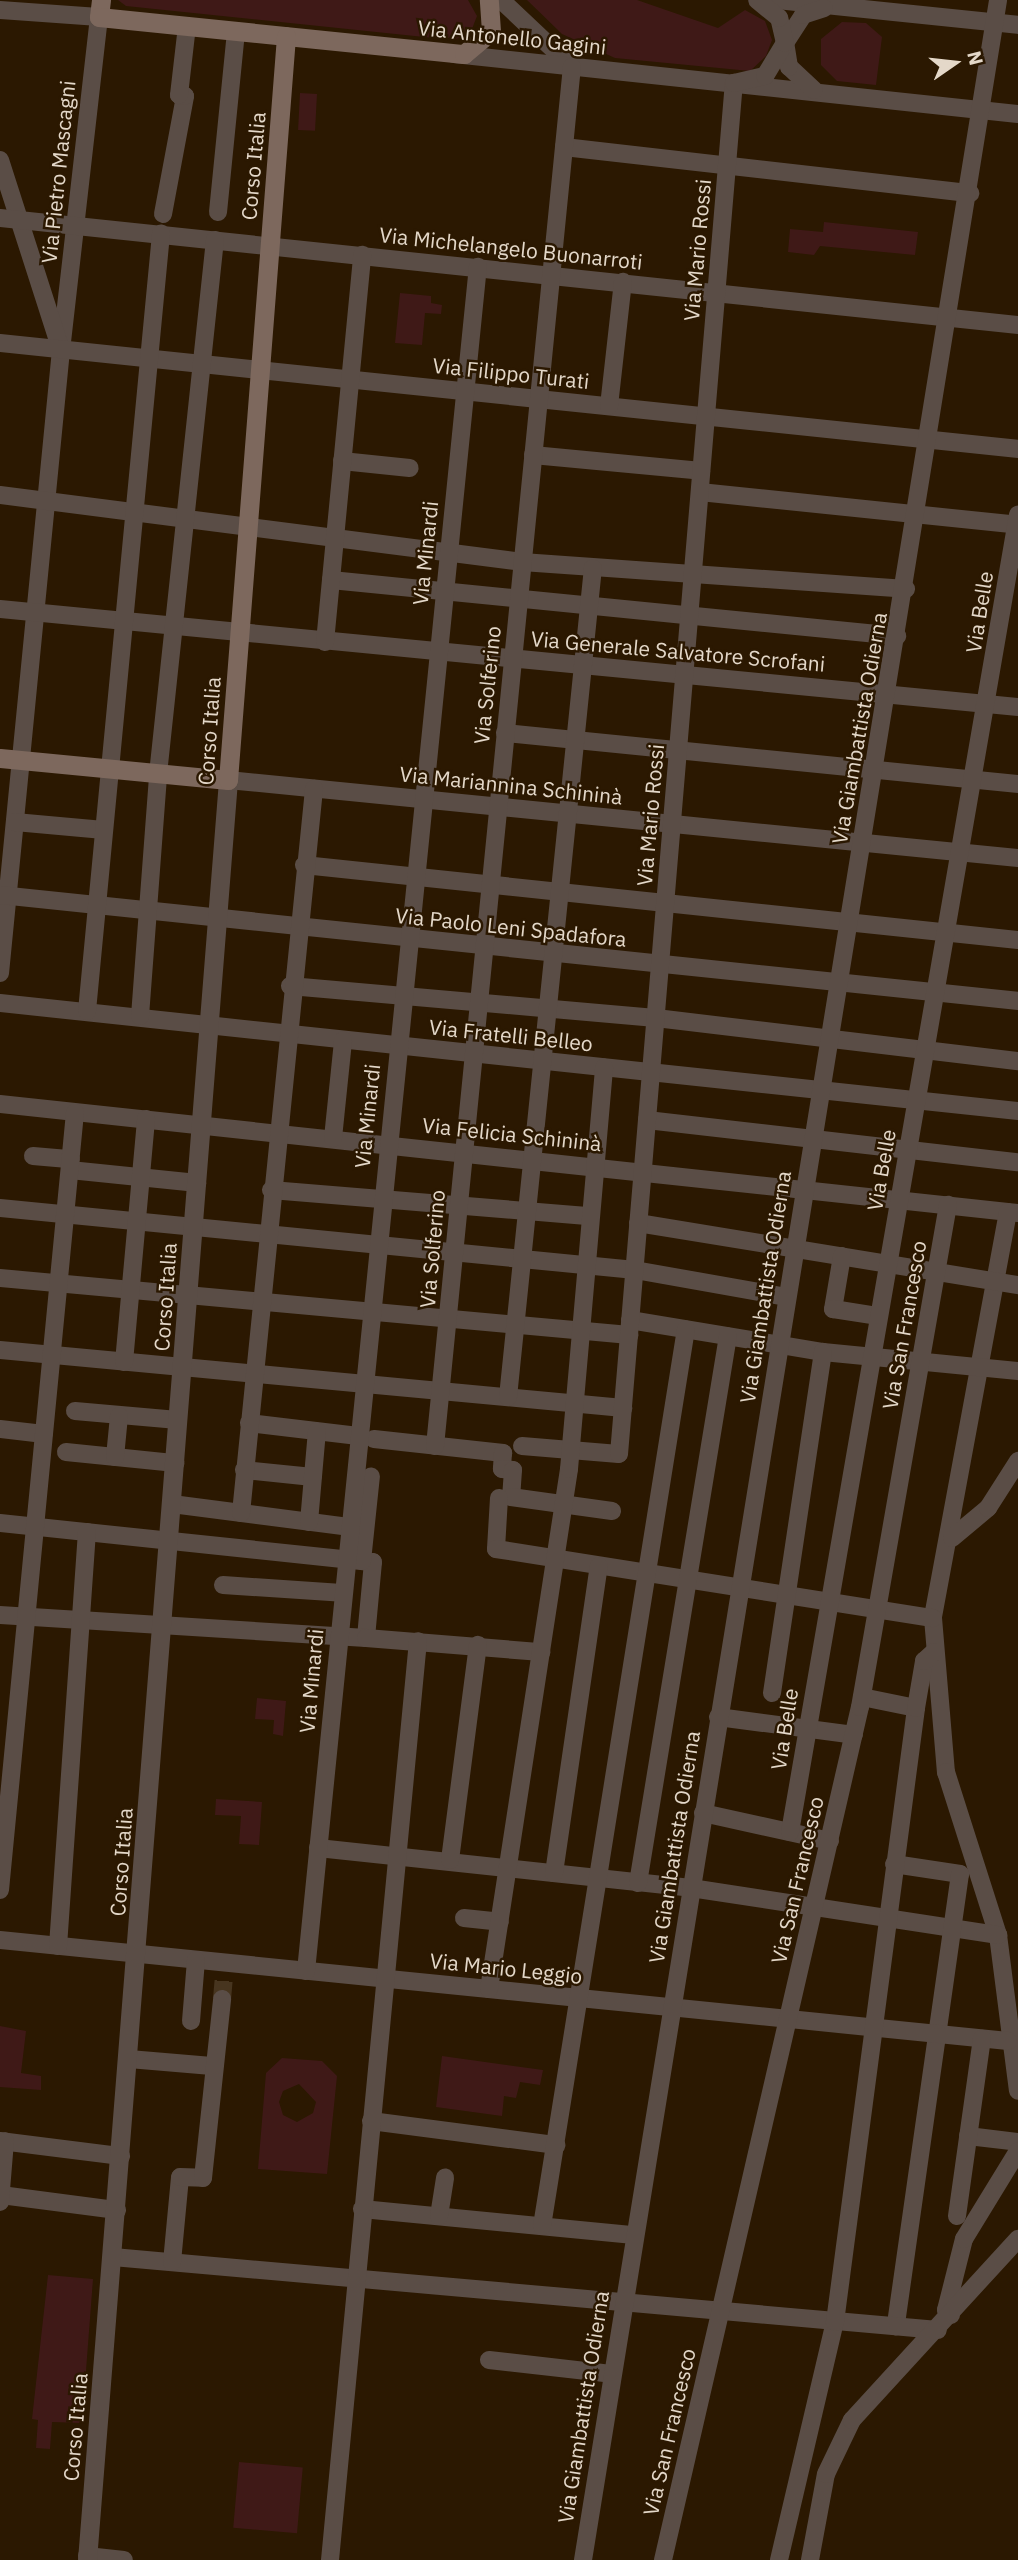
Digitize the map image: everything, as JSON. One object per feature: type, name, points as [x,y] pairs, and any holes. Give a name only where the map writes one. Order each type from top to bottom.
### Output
[{"type":"main road","points":[[454,54],[485,42],[493,23],[489,0]]},
{"type":"main road","name":"Via Antonello Gagini","points":[[100,9],[187,26],[454,54]]},
{"type":"main road","name":"Corso Italia","points":[[228,780],[286,36]]},
{"type":"main road","name":"Via Mariannina Schininà","points":[[0,758],[228,780]]},
{"type":"street","points":[[501,0],[572,67]]},
{"type":"street","points":[[757,0],[779,18],[797,79],[820,92]]},
{"type":"street","points":[[776,0],[1018,25]]},
{"type":"street","name":"Via Giambattista Odierna","points":[[583,2560],[812,1136],[919,515],[998,0]]},
{"type":"street","points":[[734,83],[765,76],[803,15],[841,6]]},
{"type":"street","name":"Via Antonello Gagini","points":[[0,10],[100,9]]},
{"type":"street","name":"Via Pietro Mascagni","points":[[0,973],[9,831],[21,760],[61,350],[100,9]]},
{"type":"street","points":[[163,214],[185,96],[179,95],[187,26]]},
{"type":"street","points":[[218,212],[236,32]]},
{"type":"street","name":"Via Antonello Gagini","points":[[454,54],[1018,114]]},
{"type":"street","name":"Via Solferino","points":[[435,1439],[572,67]]},
{"type":"street","name":"Via Mario Rossi","points":[[522,1446],[620,1454],[734,83]]},
{"type":"street","points":[[564,147],[970,193]]},
{"type":"street","points":[[0,160],[22,221],[61,350]]},
{"type":"street","name":"Via Michelangelo Buonarroti","points":[[0,218],[1018,325]]},
{"type":"street","points":[[87,1011],[161,234]]},
{"type":"street","points":[[140,1016],[158,774],[176,627],[215,240]]},
{"type":"street","points":[[325,642],[362,255]]},
{"type":"street","name":"Via Minardi","points":[[306,1971],[342,1593],[359,1561],[349,1527],[366,1437],[363,1384],[478,267]]},
{"type":"street","points":[[609,405],[622,282]]},
{"type":"street","name":"Via Filippo Turati","points":[[0,343],[1018,449]]},
{"type":"street","points":[[533,455],[701,471]]},
{"type":"street","points":[[342,461],[410,468]]},
{"type":"street","points":[[700,492],[919,515],[1017,522]]},
{"type":"street","points":[[0,495],[522,562],[674,576],[693,571],[906,589]]},
{"type":"street","name":"Via Belle","points":[[790,1832],[828,1600],[987,703],[1010,616],[1017,522]]},
{"type":"street","points":[[508,1397],[528,1158],[593,568]]},
{"type":"street","points":[[331,580],[897,636]]},
{"type":"street","name":"Via Generale Salvatore Scrofani","points":[[0,609],[1018,707]]},
{"type":"street","points":[[505,733],[1018,784]]},
{"type":"street","name":"Via Mariannina Schininà","points":[[228,780],[1018,858]]},
{"type":"street","name":"Corso Italia","points":[[87,2558],[129,2059],[228,780]]},
{"type":"street","points":[[241,1513],[285,1034],[314,789]]},
{"type":"street","points":[[9,831],[104,830]]},
{"type":"street","points":[[304,865],[1018,940]]},
{"type":"street","name":"Via Paolo Leni Spadafora","points":[[4,895],[484,948],[1018,1001]]},
{"type":"street","points":[[290,986],[479,1000],[656,1018],[927,1048],[1018,1061]]},
{"type":"street","name":"Via Fratelli Belleo","points":[[0,1003],[1018,1111]]},
{"type":"street","points":[[333,1138],[343,1041]]},
{"type":"street","points":[[489,1989],[571,1451],[604,1068]]},
{"type":"street","name":"Via Felicia Schininà","points":[[0,1104],[804,1187],[1013,1213]]},
{"type":"street","points":[[0,1889],[75,1113]]},
{"type":"street","points":[[124,1362],[133,1291],[146,1119]]},
{"type":"street","points":[[647,1120],[812,1136],[1018,1162]]},
{"type":"street","points":[[33,1156],[141,1177],[197,1183]]},
{"type":"street","points":[[271,1190],[590,1216]]},
{"type":"street","name":"Via San Francesco","points":[[663,2560],[830,1841],[881,1609],[919,1360],[948,1205]]},
{"type":"street","points":[[0,1208],[266,1238],[635,1270],[786,1297]]},
{"type":"street","points":[[1013,1213],[996,1281],[952,1538],[933,1618],[946,1772],[998,1935],[1008,2041],[1018,2091]]},
{"type":"street","points":[[638,1223],[1018,1285]]},
{"type":"street","points":[[842,1256],[833,1309],[878,1316]]},
{"type":"street","points":[[0,1278],[260,1305],[581,1332],[630,1328],[686,1329],[823,1352],[1018,1371]]},
{"type":"street","points":[[542,2226],[581,1998],[644,1573],[686,1329]]},
{"type":"street","points":[[638,1883],[685,1579],[728,1336]]},
{"type":"street","points":[[0,1350],[623,1408]]},
{"type":"street","points":[[772,1693],[823,1352]]},
{"type":"street","points":[[75,1411],[178,1420]]},
{"type":"street","points":[[115,1457],[119,1416]]},
{"type":"street","points":[[249,1423],[366,1437],[435,1439],[503,1453],[502,1469],[513,1470],[511,1497],[612,1511]]},
{"type":"street","points":[[0,1429],[44,1434]]},
{"type":"street","points":[[309,1522],[317,1431]]},
{"type":"street","points":[[66,1452],[175,1463]]},
{"type":"street","points":[[952,1538],[988,1508],[1018,1461]]},
{"type":"street","points":[[244,1470],[313,1477]]},
{"type":"street","points":[[363,1638],[359,1561],[371,1476]]},
{"type":"street","points":[[499,1498],[496,1549],[933,1618]]},
{"type":"street","points":[[172,1504],[349,1527]]},
{"type":"street","points":[[0,1523],[359,1561]]},
{"type":"street","points":[[58,1946],[87,1532]]},
{"type":"street","points":[[554,1873],[599,1566]]},
{"type":"street","points":[[223,1585],[342,1593]]},
{"type":"street","points":[[0,1615],[363,1638],[418,1644],[458,1644],[541,1652]]},
{"type":"street","points":[[330,2560],[418,1644]]},
{"type":"street","points":[[450,1860],[478,1646]]},
{"type":"street","points":[[779,2560],[835,2322],[871,2027],[916,1708],[924,1661],[934,1652]]},
{"type":"street","points":[[862,1697],[916,1708]]},
{"type":"street","points":[[718,1717],[854,1735]]},
{"type":"street","points":[[703,1813],[830,1841]]},
{"type":"street","points":[[318,1848],[450,1860],[691,1888],[998,1935]]},
{"type":"street","points":[[894,1864],[960,1874],[896,2326]]},
{"type":"street","points":[[464,1918],[500,1922]]},
{"type":"street","name":"Via Mario Leggio","points":[[0,1940],[196,1960],[225,1971],[306,1971],[1008,2041]]},
{"type":"street","points":[[191,2021],[196,1960]]},
{"type":"street","points":[[172,2262],[180,2177],[203,2178],[212,2066],[222,1999]]},
{"type":"street","points":[[957,2216],[982,2039]]},
{"type":"street","points":[[129,2059],[212,2066]]},
{"type":"street","points":[[371,2121],[556,2145]]},
{"type":"street","points":[[968,2136],[1018,2142]]},
{"type":"street","points":[[0,2202],[3,2141],[121,2156]]},
{"type":"street","points":[[951,2315],[946,2310],[964,2239],[1018,2151]]},
{"type":"street","points":[[439,2216],[445,2177]]},
{"type":"street","points":[[1,2195],[117,2210]]},
{"type":"street","points":[[362,2209],[634,2235]]},
{"type":"street","points":[[810,2560],[836,2445],[870,2396],[938,2330],[1018,2239]]},
{"type":"street","points":[[113,2257],[938,2330]]},
{"type":"street","points":[[489,2360],[611,2374]]},
{"type":"street","points":[[87,2558],[124,2560]]},
{"type":"shaded area","points":[[118,0],[468,0],[477,16],[470,34],[453,40],[126,6]]},
{"type":"shaded area","points":[[527,0],[637,0],[718,28],[745,10],[765,21],[772,40],[766,56],[750,71],[615,58],[562,34]]},
{"type":"shaded area","points":[[842,22],[866,23],[882,37],[876,85],[837,81],[821,65],[821,39]]},
{"type":"shaded area","points":[[300,93],[317,94],[315,131],[298,130]]},
{"type":"shaded area","points":[[824,222],[918,232],[915,255],[820,246],[814,255],[788,252],[790,229],[823,232]]},
{"type":"shaded area","points":[[400,293],[431,296],[431,303],[442,305],[441,314],[425,313],[422,345],[395,343]]},
{"type":"shaded area","points":[[257,1698],[286,1701],[283,1736],[273,1734],[274,1720],[255,1719]]},
{"type":"shaded area","points":[[216,1799],[262,1802],[259,1845],[239,1844],[241,1816],[215,1815]]},
{"type":"shaded area","points":[[0,2026],[26,2031],[21,2073],[41,2076],[41,2090],[0,2087]]},
{"type":"shaded area","points":[[442,2056],[543,2070],[540,2085],[520,2082],[516,2098],[504,2096],[502,2116],[436,2107]]},
{"type":"shaded area","points":[[282,2058],[322,2061],[337,2076],[327,2174],[258,2169],[266,2073]],"holes":[[[299,2084],[316,2102],[313,2113],[297,2122],[283,2115],[279,2102],[283,2091]]]},
{"type":"shaded area","points":[[48,2275],[93,2279],[82,2423],[52,2422],[50,2449],[36,2448],[38,2420],[32,2419]]},
{"type":"shaded area","points":[[239,2462],[303,2468],[297,2533],[233,2528]]},
{"type":"tunnel","points":[[222,1999],[224,1978]]}]
